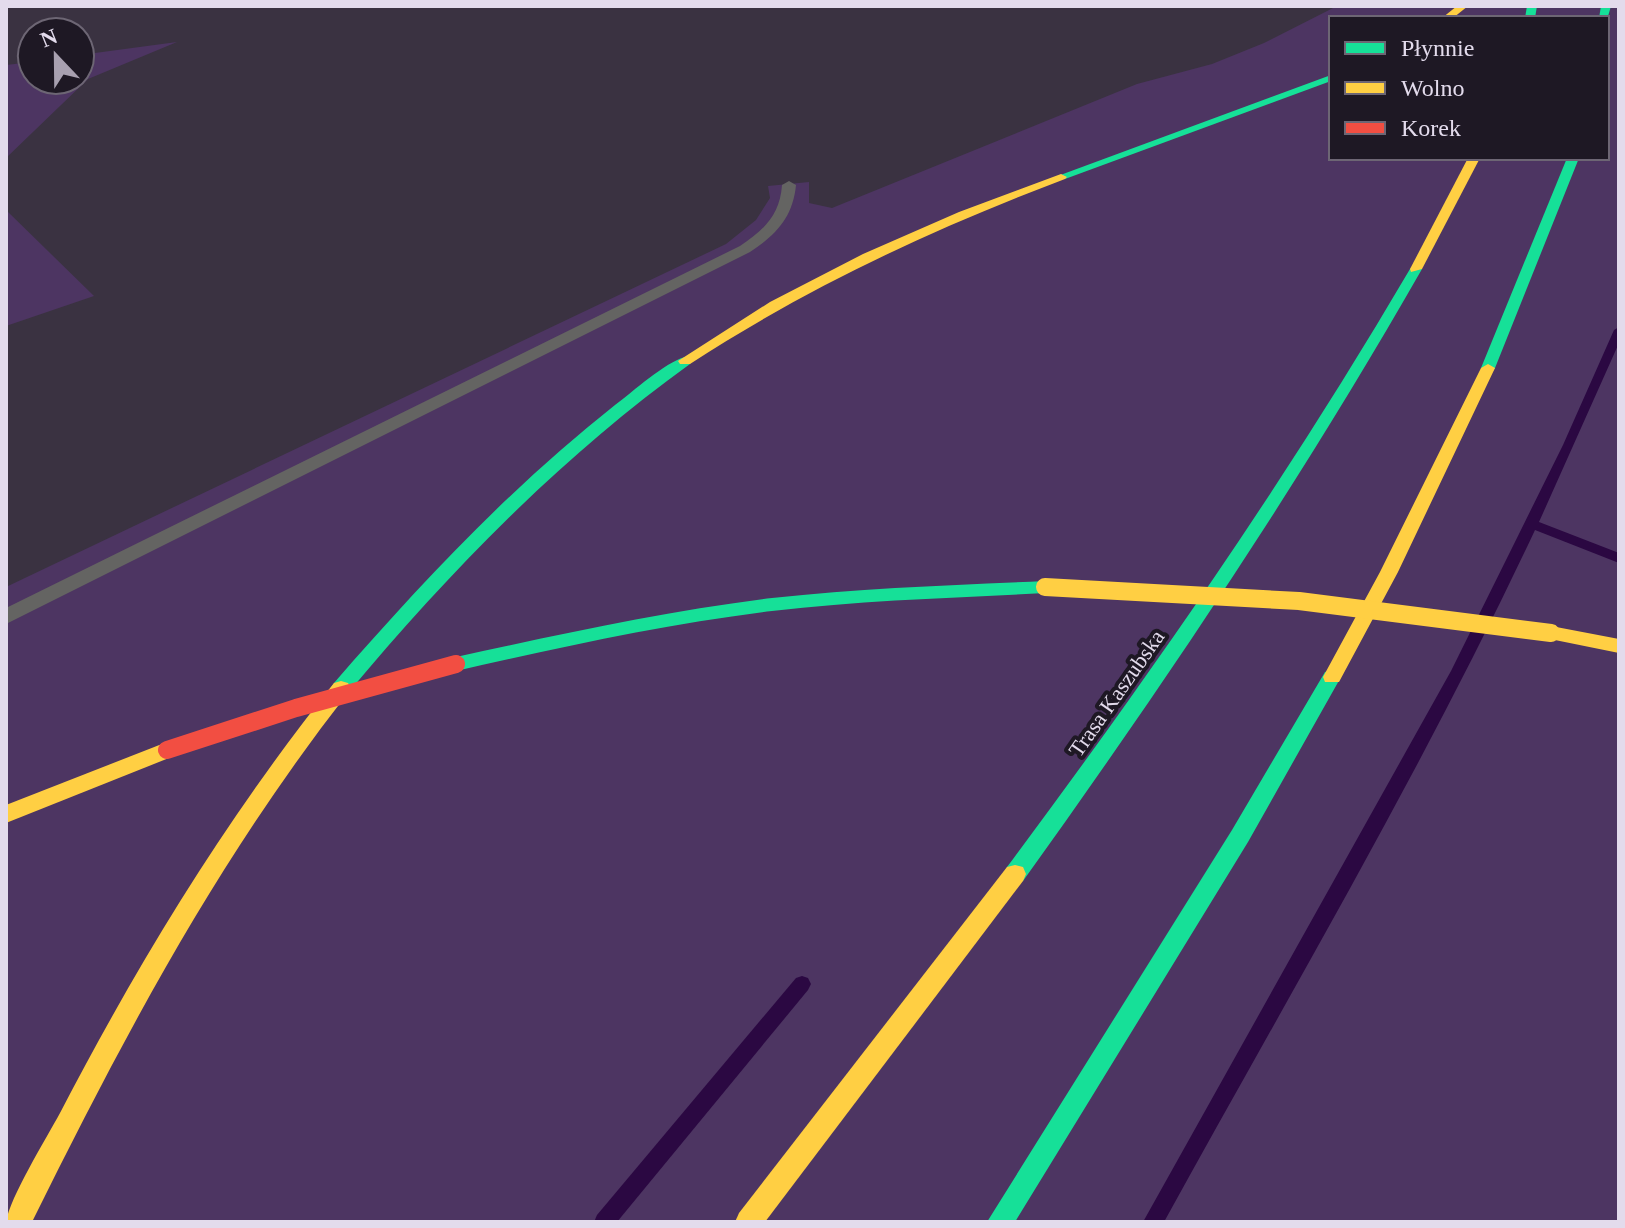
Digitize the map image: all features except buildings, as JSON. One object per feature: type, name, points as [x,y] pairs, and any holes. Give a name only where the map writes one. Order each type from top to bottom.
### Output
[{"type":"highway","points":[[18,1222],[145,979],[208,873],[271,780],[359,662],[409,605],[531,480],[671,371],[764,309],[829,274],[992,202],[1329,79]]},
{"type":"highway","name":"Trasa Kaszubska","points":[[748,1222],[1025,862],[1155,683],[1281,494],[1376,341],[1439,231],[1473,160]]},
{"type":"highway","points":[[1000,1222],[1301,730],[1411,527],[1491,366],[1540,252],[1572,160]]},
{"type":"highway","points":[[6,814],[167,750],[296,708],[456,664],[623,629],[752,608],[867,595],[1045,587],[1184,590],[1297,598],[1551,633],[1619,646]]},
{"type":"lane","points":[[6,617],[745,249],[768,234],[781,219],[789,202],[789,185]]},
{"type":"shaded area","points":[[1337,6],[1619,6],[1619,1222],[6,1222],[6,587],[726,244],[756,220],[770,198],[768,186],[809,182],[809,203],[832,208],[1137,84],[1212,64],[1264,43]]},
{"type":"shaded area","points":[[177,42],[96,76],[96,53]]},
{"type":"shaded area","points":[[16,64],[16,96],[70,96],[6,158],[6,65]]},
{"type":"shaded area","points":[[6,210],[94,296],[6,326]]},
{"type":"waterway","points":[[1153,1222],[1458,671],[1569,445],[1619,330]]},
{"type":"waterway","points":[[1532,524],[1619,558]]},
{"type":"waterway","points":[[604,1222],[802,984]]},
{"type":"traffic: fast","points":[[1530,16],[1532,6]]},
{"type":"traffic: fast","points":[[1604,16],[1606,6]]},
{"type":"traffic: fast","points":[[1061,177],[1329,79]]},
{"type":"traffic: fast","points":[[1488,368],[1572,160]]},
{"type":"traffic: fast","points":[[1015,874],[1225,578],[1371,348],[1416,269]]},
{"type":"traffic: fast","points":[[341,688],[419,598],[502,512],[590,433],[685,361]]},
{"type":"traffic: fast","points":[[456,664],[634,626],[769,605],[872,595],[1045,587]]},
{"type":"traffic: fast","points":[[1000,1222],[1240,836],[1332,677]]},
{"type":"traffic: slow","points":[[1450,16],[1463,6]]},
{"type":"traffic: slow","points":[[1416,269],[1473,160]]},
{"type":"traffic: slow","points":[[685,361],[775,305],[867,257],[1061,177]]},
{"type":"traffic: slow","points":[[1332,677],[1389,572],[1488,368]]},
{"type":"traffic: slow","points":[[1045,587],[1236,595],[1425,615],[1551,633]]},
{"type":"traffic: slow","points":[[1551,633],[1619,646]]},
{"type":"traffic: slow","points":[[18,1222],[126,1014],[204,879],[292,750],[341,688]]},
{"type":"traffic: slow","points":[[6,814],[167,750]]},
{"type":"traffic: slow","points":[[748,1222],[1015,874]]},
{"type":"traffic: jam","points":[[167,750],[296,708],[456,664]]}]
